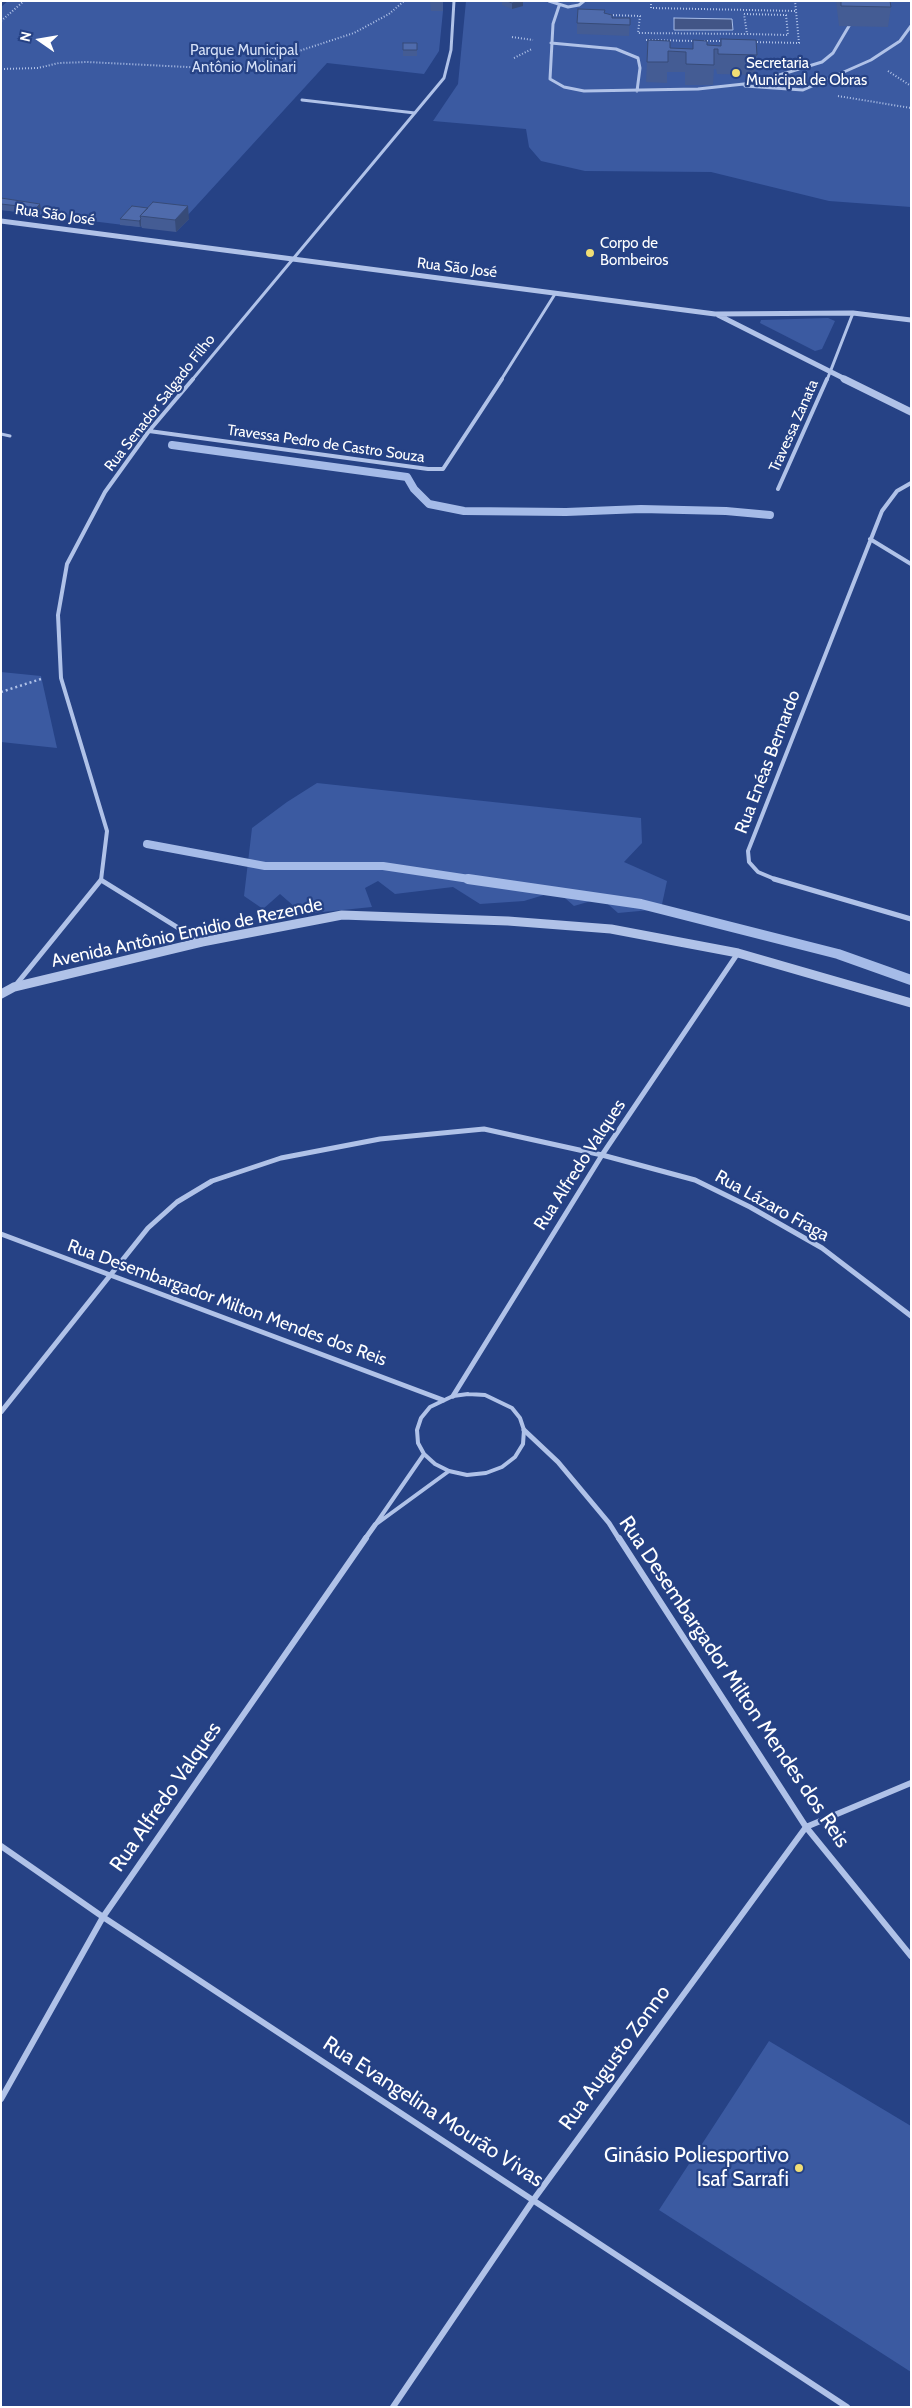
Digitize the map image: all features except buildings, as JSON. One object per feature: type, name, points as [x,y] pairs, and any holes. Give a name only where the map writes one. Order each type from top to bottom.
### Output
[{"type":"street","name":"Rua Senador Salgado Filho","points":[[101,880],[107,831],[61,672],[58,615],[67,564],[105,492],[149,431],[290,259],[444,78],[451,50],[454,1]]},
{"type":"street","points":[[549,1],[559,6],[575,6],[584,1]]},
{"type":"street","points":[[559,6],[553,24],[549,61],[552,82],[584,91],[734,86],[803,90],[871,60],[900,40],[911,26]]},
{"type":"street","points":[[734,86],[767,79],[822,62],[833,53],[849,26]]},
{"type":"street","points":[[551,43],[616,49],[638,58],[640,68],[636,90]]},
{"type":"street","points":[[302,100],[415,113]]},
{"type":"street","name":"Rua São José","points":[[1,221],[715,314],[853,313],[911,320]]},
{"type":"street","name":"Travessa Pedro de Castro Souza","points":[[149,431],[428,469],[442,469],[447,465],[555,294]]},
{"type":"street","name":"Travessa Zanata","points":[[778,489],[830,372],[853,313]]},
{"type":"street","points":[[715,314],[911,412]]},
{"type":"street","name":"Rua Enéas Bernardo","points":[[911,483],[897,491],[882,511],[748,851],[749,862],[758,872],[783,882],[911,919]]},
{"type":"street","points":[[870,539],[911,564]]},
{"type":"street","points":[[14,987],[101,880],[202,942]]},
{"type":"street","name":"Avenida Antônio Emidio de Rezende","points":[[1,994],[14,987],[202,942],[342,915],[508,921],[610,929],[738,952],[911,1003]]},
{"type":"street","name":"Rua Alfredo Valques","points":[[453,1396],[602,1155],[738,952]]},
{"type":"street","name":"Rua Lázaro Fraga","points":[[1,1412],[148,1228],[177,1202],[212,1181],[282,1158],[380,1139],[484,1129],[602,1155],[696,1180],[750,1207],[822,1248],[911,1316]]},
{"type":"street","name":"Rua Desembargador Milton Mendes dos Reis","points":[[1,1234],[443,1400]]},
{"type":"street","name":"Rua Desembargador Milton Mendes dos Reis","points":[[524,1430],[558,1462],[609,1523],[806,1827],[911,1956]]},
{"type":"street","name":"Rua Alfredo Valques","points":[[1,2099],[103,1916],[375,1525]]},
{"type":"street","points":[[806,1827],[911,1784]]},
{"type":"street","name":"Rua Augusto Zonno","points":[[393,2407],[534,2199],[806,1827]]},
{"type":"street","name":"Rua Evangelina Mourão Vivas","points":[[1,1846],[103,1916],[847,2407]]},
{"type":"lane","points":[[1,434],[10,436]]},
{"type":"lane","name":"Rua Desembargador Milton Mendes dos Reis","points":[[424,1454],[418,1443],[417,1430],[421,1418],[430,1407],[453,1396],[468,1394],[485,1395],[499,1400],[512,1408],[520,1418],[524,1430]]},
{"type":"lane","points":[[424,1454],[435,1464],[449,1471],[467,1475],[476,1474],[502,1467],[515,1457],[523,1444],[524,1430]]},
{"type":"lane","name":"Rua Alfredo Valques","points":[[375,1525],[424,1454]]},
{"type":"lane","name":"Rua Alfredo Valques","points":[[375,1525],[449,1471]]},
{"type":"path","points":[[1,21],[24,1]]},
{"type":"path","points":[[1,69],[38,68],[59,63],[87,62],[227,69],[256,65],[354,33],[389,14],[404,1]]},
{"type":"path","points":[[651,1],[651,8],[796,11]]},
{"type":"path","points":[[749,42],[799,43],[795,1]]},
{"type":"path","points":[[605,14],[640,16],[638,32],[788,35],[786,15],[744,14],[747,34]]},
{"type":"path","points":[[512,37],[539,41]]},
{"type":"path","points":[[639,39],[729,42]]},
{"type":"path","points":[[871,60],[911,86]]},
{"type":"path","points":[[803,90],[911,108]]},
{"type":"path","points":[[1,692],[61,672]]},
{"type":"green space","name":"Parque Municipal Antônio Molinari","points":[[8,1],[442,1],[443,11],[439,51],[424,74],[327,63],[186,217],[152,213],[140,227],[1,210],[1,7]]},
{"type":"green space","points":[[466,1],[911,1],[911,207],[829,201],[711,172],[585,171],[541,161],[529,147],[526,129],[433,121],[458,84]]},
{"type":"green space","points":[[828,318],[835,321],[822,349],[815,351],[760,323],[761,320]]},
{"type":"green space","points":[[1,672],[41,676],[57,748],[1,742]]},
{"type":"green space","points":[[317,783],[641,818],[642,843],[624,862],[667,881],[661,909],[618,913],[601,898],[574,906],[557,891],[524,901],[480,904],[453,887],[395,894],[378,881],[365,888],[372,907],[303,914],[280,894],[263,909],[244,896],[252,828]]},
{"type":"green space","name":"Ginásio Poliesportivo Isaf Sarrafi","points":[[769,2041],[911,2126],[911,2372],[659,2210]]},
{"type":"shaded area","points":[[674,18],[732,19],[733,30],[674,30]]},
{"type":"waterway","points":[[172,445],[407,477],[414,489],[429,504],[464,511],[566,512],[641,509],[726,511],[770,515]]},
{"type":"waterway","points":[[147,844],[265,866],[383,866],[476,880]]},
{"type":"waterway","points":[[468,879],[641,904],[838,954],[911,980]]},
{"type":"place","name":"Secretaria Municipal de Obras","points":[[736,73]]},
{"type":"place","name":"Corpo de Bombeiros","points":[[590,253]]},
{"type":"place","name":"Ginásio Poliesportivo Isaf Sarrafi","points":[[799,2168]]}]
